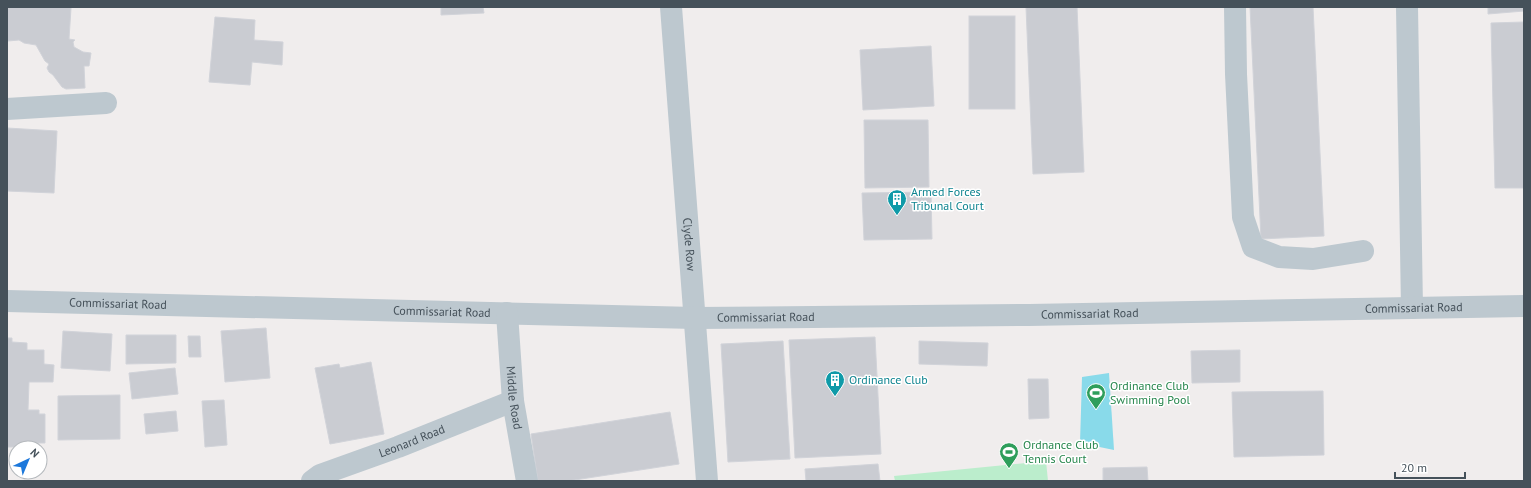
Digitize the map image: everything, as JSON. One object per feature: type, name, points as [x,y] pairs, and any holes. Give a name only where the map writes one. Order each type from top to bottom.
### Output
[{"type":"street","name":"Clyde Row","points":[[671,7],[707,481]]},
{"type":"street","points":[[1235,7],[1236,74],[1243,217],[1253,247],[1279,257],[1313,259],[1363,251]]},
{"type":"street","points":[[1407,7],[1412,308]]},
{"type":"street","points":[[7,109],[106,103]]},
{"type":"street","name":"Commissariat Road","points":[[7,301],[695,318],[1524,306]]},
{"type":"street","name":"Middle Road","points":[[507,313],[513,401],[527,481]]},
{"type":"street","name":"Leonard Road","points":[[312,481],[320,475],[398,447],[513,401]]},
{"type":"green space","name":"Ordnance Club Tennis Court","points":[[1046,461],[1048,481],[895,481],[894,476]]},
{"type":"water","name":"Ordinance Club Swimming Pool","points":[[1109,373],[1114,450],[1080,443],[1082,377]]},
{"type":"building","points":[[7,7],[72,7],[69,39],[75,40],[73,42],[74,47],[83,52],[91,53],[89,66],[84,66],[85,88],[66,89],[62,87],[49,72],[47,68],[49,64],[45,61],[36,45],[24,43],[19,40],[7,42]]},
{"type":"building","points":[[441,7],[483,7],[484,13],[441,15]]},
{"type":"building","points":[[1026,7],[1077,7],[1084,172],[1033,174]]},
{"type":"building","points":[[1250,7],[1313,7],[1324,236],[1261,239]]},
{"type":"building","points":[[1488,7],[1524,7],[1524,11],[1488,14]]},
{"type":"building","points":[[969,16],[1015,16],[1015,109],[969,109]]},
{"type":"building","points":[[215,17],[255,20],[254,40],[283,42],[282,65],[252,62],[250,85],[209,82]]},
{"type":"building","points":[[1524,22],[1524,188],[1495,188],[1491,23]]},
{"type":"building","points":[[931,46],[934,106],[863,110],[860,50]]},
{"type":"building","points":[[864,120],[928,120],[929,187],[865,188]]},
{"type":"building","points":[[7,128],[57,131],[54,193],[7,191]]},
{"type":"building","name":"Armed Forces Tribunal Court","points":[[931,192],[932,239],[864,240],[862,193]]},
{"type":"building","points":[[266,328],[270,378],[225,382],[221,331]]},
{"type":"building","points":[[63,331],[112,334],[110,371],[61,368]]},
{"type":"building","points":[[126,335],[176,335],[176,363],[126,364]]},
{"type":"building","points":[[188,336],[200,336],[201,357],[189,357]]},
{"type":"building","name":"Ordinance Club","points":[[875,337],[881,454],[795,458],[789,340]]},
{"type":"building","points":[[7,338],[12,338],[12,342],[27,343],[27,350],[44,350],[44,364],[54,365],[53,382],[29,382],[28,410],[39,410],[39,414],[45,414],[45,440],[8,440],[7,447]]},
{"type":"building","points":[[783,341],[790,459],[728,462],[721,344]]},
{"type":"building","points":[[919,341],[988,343],[987,366],[919,364]]},
{"type":"building","points":[[1240,350],[1240,382],[1192,383],[1191,351]]},
{"type":"building","points":[[371,362],[384,434],[330,444],[315,368],[339,364],[340,368]]},
{"type":"building","points":[[175,368],[178,394],[132,399],[129,373]]},
{"type":"building","points":[[1028,379],[1048,379],[1049,418],[1029,419]]},
{"type":"building","points":[[1323,391],[1324,455],[1234,457],[1232,392]]},
{"type":"building","points":[[120,395],[120,439],[58,440],[58,396]]},
{"type":"building","points":[[224,400],[227,445],[205,447],[202,401]]},
{"type":"building","points":[[176,411],[178,431],[146,434],[144,414]]},
{"type":"building","points":[[670,412],[679,464],[568,481],[538,481],[531,434]]},
{"type":"building","points":[[878,464],[880,481],[806,481],[805,469]]},
{"type":"building","points":[[1147,467],[1148,481],[1103,481],[1103,468]]},
{"type":"place","name":"Armed Forces Tribunal Court","points":[[897,216]]},
{"type":"place","name":"Ordinance Club","points":[[835,397]]},
{"type":"place","name":"Ordinance Club Swimming Pool","points":[[1096,410]]},
{"type":"place","name":"Ordnance Club Tennis Court","points":[[1009,469]]}]
